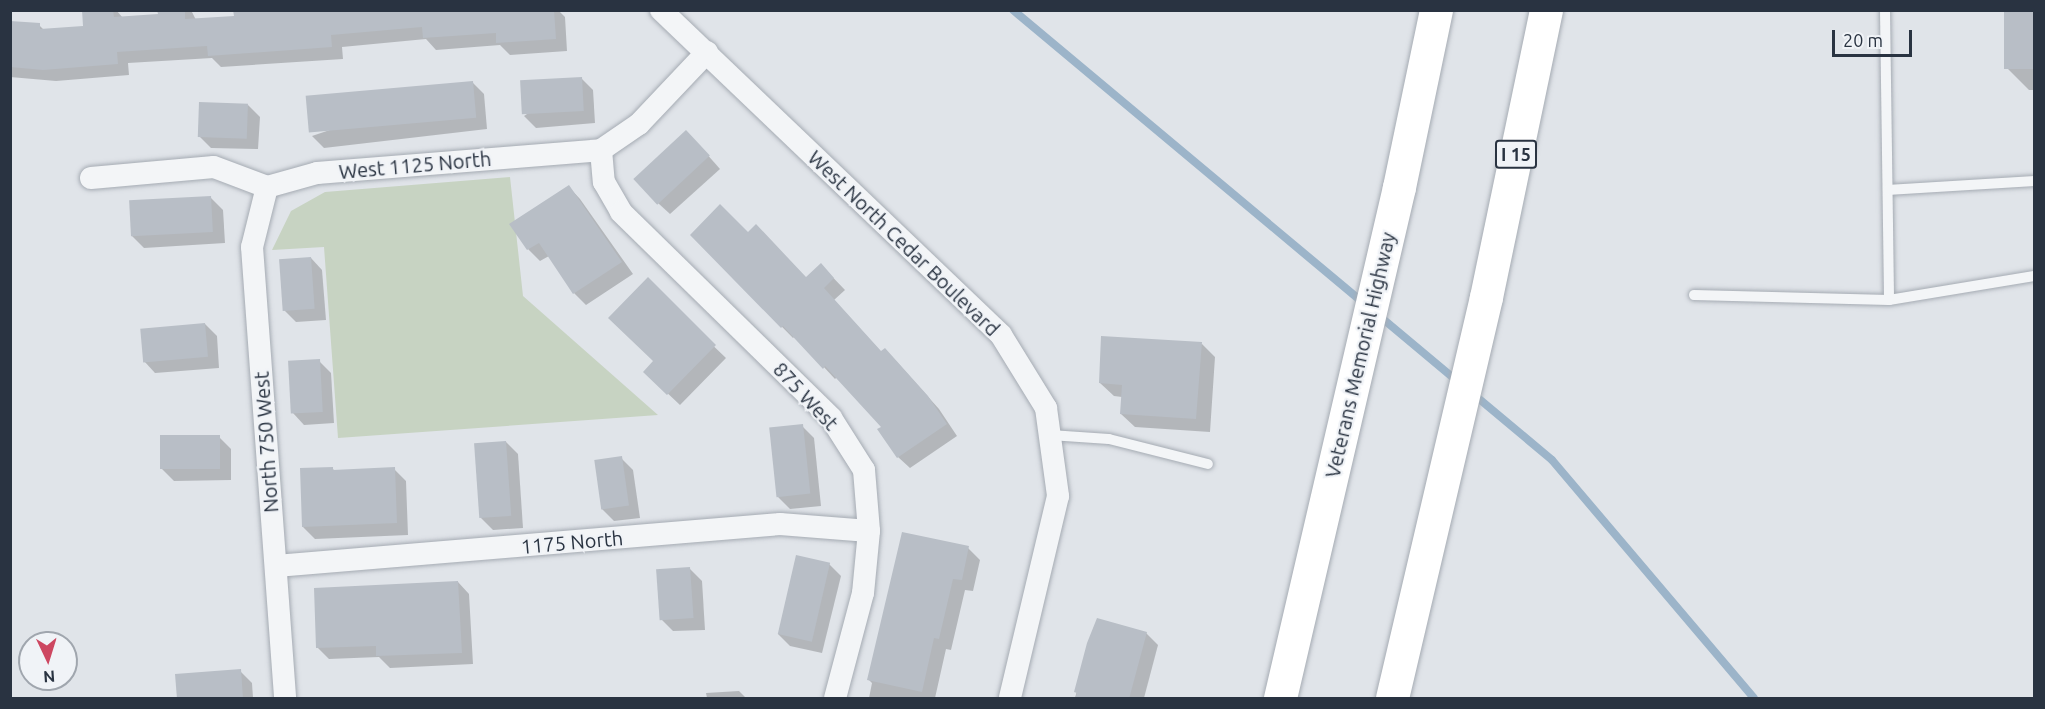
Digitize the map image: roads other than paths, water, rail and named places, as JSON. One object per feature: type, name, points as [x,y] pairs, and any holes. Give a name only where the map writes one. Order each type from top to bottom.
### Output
[{"type":"highway","name":"Veterans Memorial Highway","points":[[1280,699],[1399,187],[1436,10]]},
{"type":"highway","name":"I 15","points":[[1392,699],[1486,297],[1546,10]]},
{"type":"street","name":"West North Cedar Boulevard","points":[[661,10],[1001,336],[1046,408],[1058,496],[1010,699]]},
{"type":"street","name":"West 1125 North","points":[[267,187],[317,173],[601,150],[639,124],[707,52]]},
{"type":"street","name":"875 West","points":[[601,150],[604,182],[621,212],[831,417],[864,470],[869,531],[863,593],[835,699]]},
{"type":"street","points":[[91,178],[214,168],[267,187]]},
{"type":"street","name":"North 750 West","points":[[267,187],[252,248],[285,699]]},
{"type":"street","name":"1175 North","points":[[276,567],[780,524],[869,531]]},
{"type":"lane","points":[[1885,10],[1889,300]]},
{"type":"lane","points":[[1888,190],[2034,181]]},
{"type":"lane","points":[[1694,295],[1889,300],[2034,276]]},
{"type":"lane","points":[[1050,435],[1109,439],[1208,464]]},
{"type":"waterway","points":[[1013,10],[1365,304]]},
{"type":"waterway","points":[[1377,314],[1457,381]]},
{"type":"waterway","points":[[1472,393],[1552,460],[1754,698]]}]
